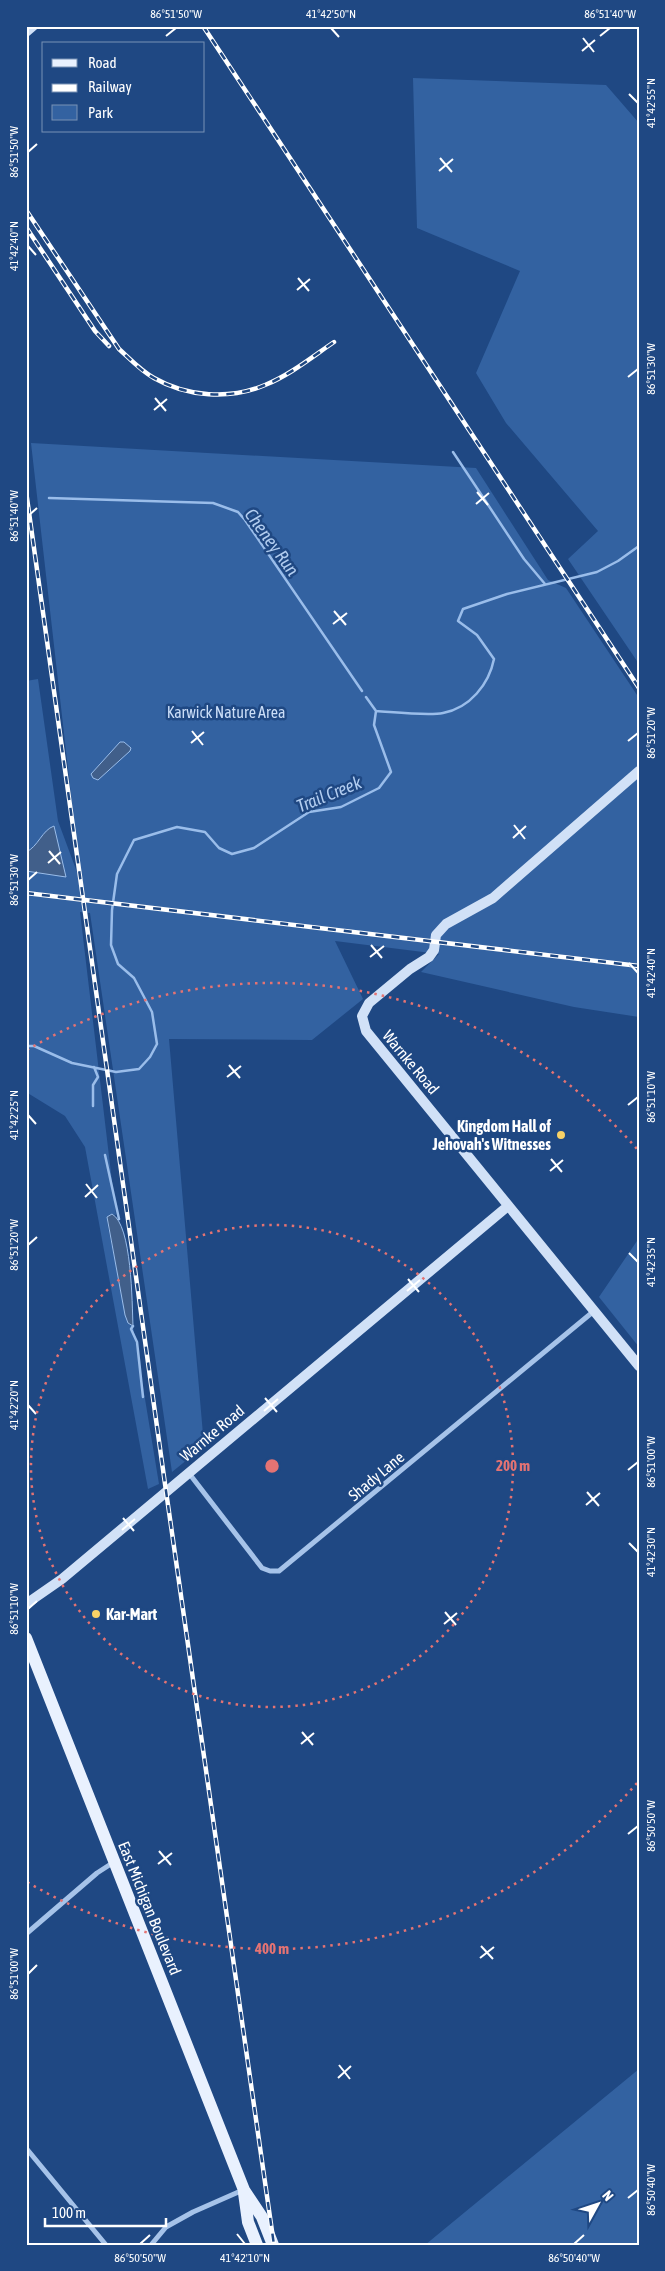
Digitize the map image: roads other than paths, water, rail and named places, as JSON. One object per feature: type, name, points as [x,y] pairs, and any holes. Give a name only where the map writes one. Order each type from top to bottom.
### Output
[{"type":"main road","name":"East Michigan Boulevard","points":[[26,1638],[244,2190],[262,2217],[273,2245]]},
{"type":"main road","name":"East Michigan Boulevard","points":[[244,2190],[248,2222],[257,2245]]},
{"type":"street","points":[[26,32],[33,26]]},
{"type":"street","name":"Warnke Road","points":[[639,771],[493,898],[446,924],[436,935],[434,950],[429,957],[410,969],[368,1003],[362,1016],[366,1031],[639,1366]]},
{"type":"street","name":"Warnke Road","points":[[26,1604],[62,1579],[508,1206]]},
{"type":"street","name":"Shady Lane","points":[[188,1472],[262,1568],[270,1571],[279,1571],[594,1311]]},
{"type":"street","points":[[26,1934],[97,1873],[114,1862]]},
{"type":"street","points":[[26,2148],[106,2245]]},
{"type":"street","points":[[151,2245],[166,2228],[193,2212],[244,2190]]},
{"type":"waterway","points":[[453,452],[524,559],[545,584]]},
{"type":"waterway","name":"Cheney Run","points":[[49,498],[213,503],[238,512],[362,691]]},
{"type":"waterway","name":"Trail Creek","points":[[26,1046],[34,1046],[72,1063],[116,1072],[139,1069],[150,1057],[157,1044],[152,1012],[134,978],[118,964],[111,945],[112,910],[117,874],[134,840],[177,827],[205,832],[219,848],[232,854],[254,848],[309,812],[341,807],[379,788],[391,772],[374,725],[376,711],[429,714],[453,710],[462,706],[477,694],[488,677],[494,659],[477,635],[458,621],[463,609],[507,594],[597,572],[618,561],[639,546]]},
{"type":"waterway","name":"Cheney Run","points":[[366,697],[376,711]]},
{"type":"waterway","points":[[93,1106],[93,1085],[98,1077],[94,1067]]},
{"type":"waterway","points":[[105,1155],[119,1219]]},
{"type":"waterway","points":[[133,1326],[131,1329],[137,1342],[143,1397]]},
{"type":"railway","points":[[203,26],[639,688]]},
{"type":"railway","points":[[26,210],[119,349],[145,372],[167,384],[194,393],[223,394],[252,390],[283,376],[334,342]]},
{"type":"railway","points":[[26,227],[95,331],[109,346]]},
{"type":"railway","points":[[26,491],[274,2245]]},
{"type":"railway","points":[[26,893],[639,966]]},
{"type":"place","name":"Kingdom Hall of Jehovah's Witnesses","points":[[561,1135]]},
{"type":"place","name":"Kar-Mart","points":[[96,1614]]},
{"type":"park label","name":"Karwick Nature Area","points":[[226,712]]}]
